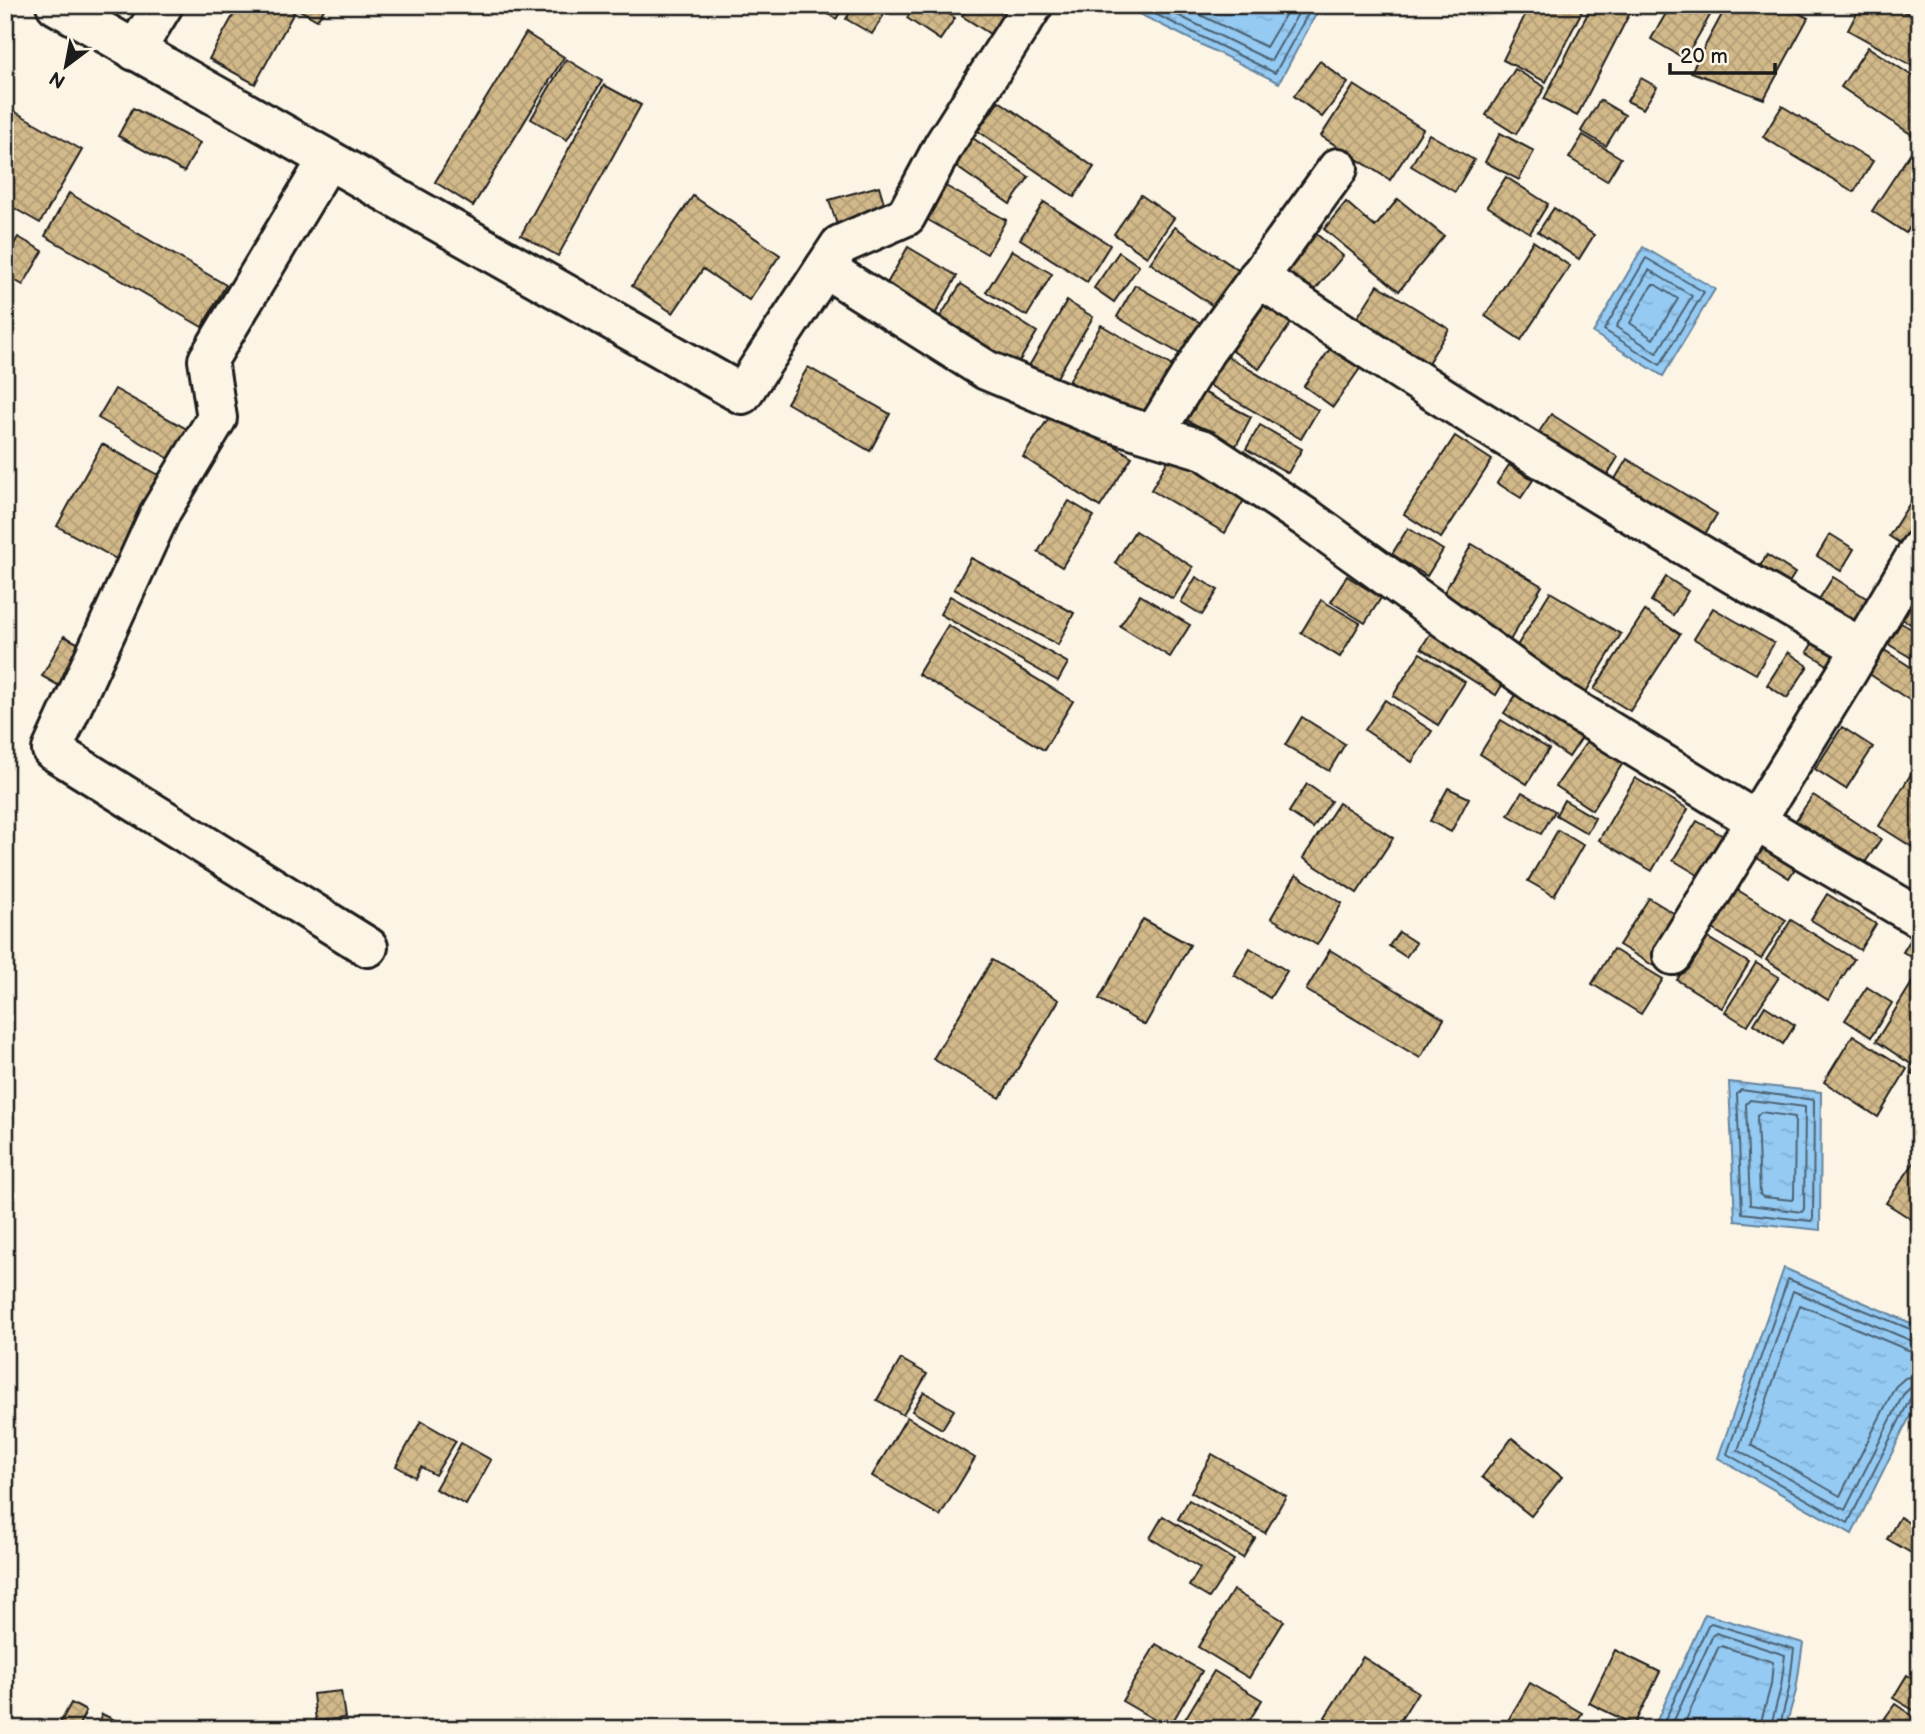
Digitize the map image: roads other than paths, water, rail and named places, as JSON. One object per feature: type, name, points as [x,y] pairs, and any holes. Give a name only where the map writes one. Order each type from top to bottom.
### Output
[{"type":"street","points":[[56,5],[742,394],[840,244],[906,216],[944,145],[1033,5]]},
{"type":"street","points":[[135,51],[163,5]]},
{"type":"street","points":[[327,161],[208,360],[217,418],[161,511],[52,750],[368,947]]},
{"type":"street","points":[[1154,435],[1206,350],[1338,168]]},
{"type":"street","points":[[825,268],[986,370],[1108,421],[1204,450],[1308,519],[1552,696],[1920,918]]},
{"type":"street","points":[[1258,277],[1387,363],[1720,569],[1862,648]]},
{"type":"street","points":[[1673,955],[1919,552]]},
{"type":"water","points":[[1121,5],[1321,5],[1279,83]]},
{"type":"water","points":[[1643,247],[1715,289],[1663,376],[1593,333]]},
{"type":"water","points":[[1729,1082],[1821,1092],[1820,1230],[1735,1221]]},
{"type":"water","points":[[1784,1268],[1920,1327],[1920,1396],[1852,1534],[1718,1458]]},
{"type":"water","points":[[1705,1614],[1803,1643],[1796,1691],[1785,1729],[1653,1729]]}]
